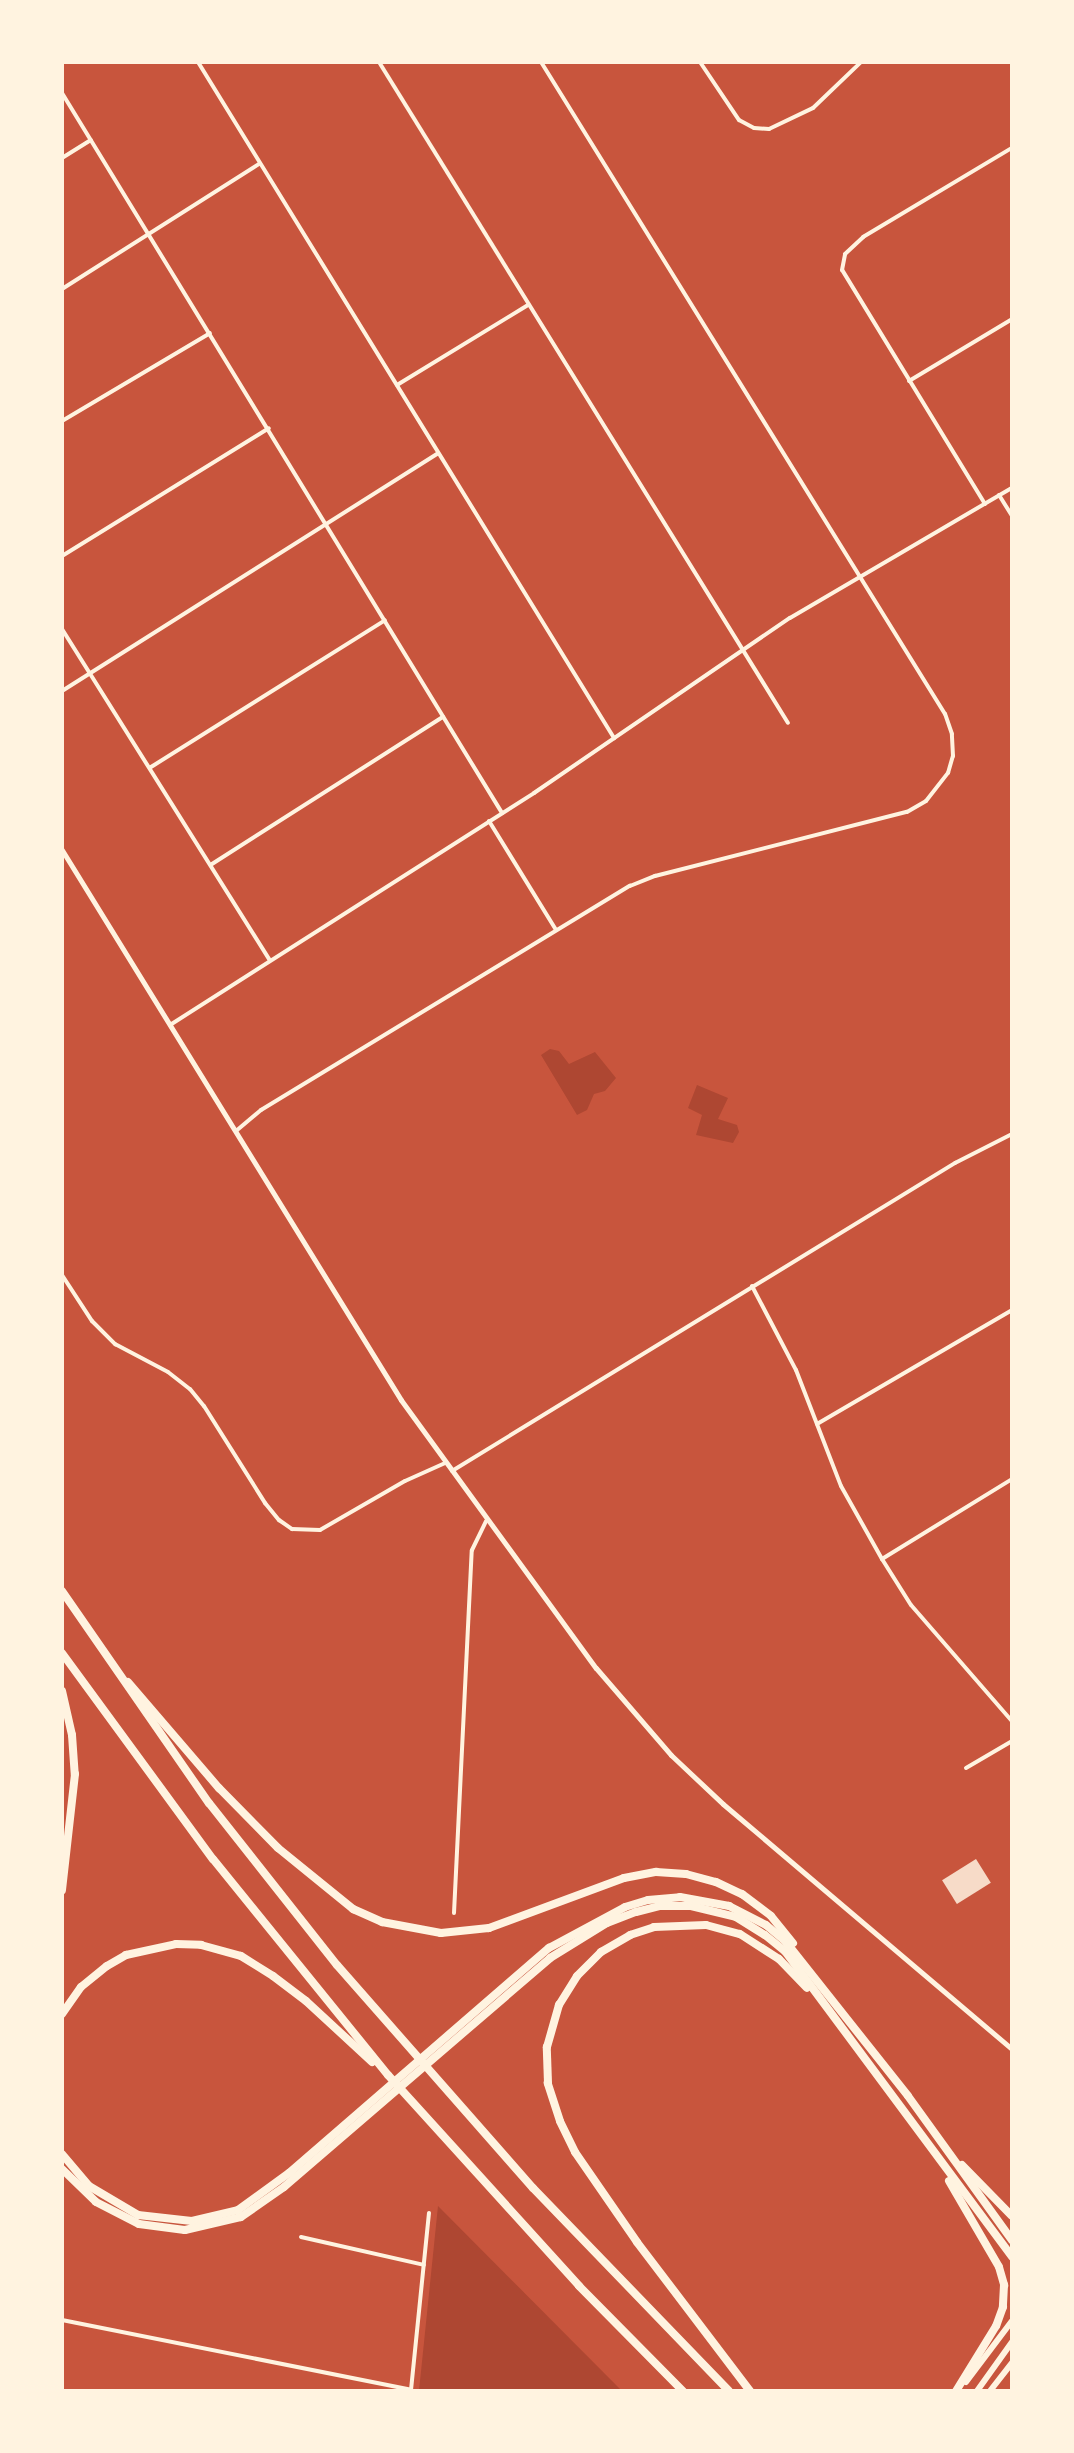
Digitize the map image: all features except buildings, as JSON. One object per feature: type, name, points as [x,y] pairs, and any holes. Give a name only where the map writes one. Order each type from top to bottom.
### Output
[{"type":"highway","points":[[62,1591],[209,1803],[347,1976],[533,2188],[729,2391]]},
{"type":"highway","points":[[95,1641],[219,1788],[278,1848],[340,1900],[382,1922],[441,1933],[464,1933],[514,1921],[624,1878],[656,1872],[686,1874],[716,1882],[742,1894],[771,1916],[1012,2240]]},
{"type":"highway","points":[[62,1653],[213,1859],[388,2075],[579,2286],[683,2391]]},
{"type":"highway","points":[[62,1691],[72,1735],[75,1774],[62,1890]]},
{"type":"highway","points":[[62,2169],[96,2202],[139,2224],[185,2230],[212,2226],[260,2206],[549,1948],[598,1918],[648,1900],[691,1898],[729,1906],[766,1925],[805,1964]]},
{"type":"highway","points":[[432,2054],[572,1943],[607,1923],[660,1906],[691,1906],[720,1911],[765,1935],[785,1951],[1012,2257]]},
{"type":"highway","points":[[750,2391],[612,2208],[575,2152],[560,2121],[548,2083],[547,2047],[559,2005],[577,1976],[601,1952],[630,1935],[683,1924],[706,1925],[740,1934],[766,1948],[837,2020]]},
{"type":"highway","points":[[62,2014],[81,1987],[126,1955],[176,1944],[201,1945],[241,1956],[273,1976],[306,2001],[388,2075]]},
{"type":"highway","points":[[62,2154],[89,2186],[138,2215],[173,2222],[220,2217],[257,2199],[380,2100]]},
{"type":"highway","points":[[936,2136],[1012,2216]]},
{"type":"highway","points":[[931,2149],[999,2267],[1004,2285],[1003,2307],[996,2326],[957,2391]]},
{"type":"main road","points":[[957,2391],[1012,2321]]},
{"type":"main road","points":[[977,2391],[1012,2342]]},
{"type":"main road","points":[[990,2391],[1012,2363]]},
{"type":"street","points":[[198,62],[614,738]]},
{"type":"street","points":[[379,62],[788,723]]},
{"type":"street","points":[[236,1131],[272,1102],[630,886],[655,876],[907,812],[926,801],[948,773],[953,756],[952,734],[945,714],[541,62]]},
{"type":"street","points":[[700,62],[739,120],[754,128],[769,129],[813,108],[861,62]]},
{"type":"street","points":[[62,93],[502,813]]},
{"type":"street","points":[[62,158],[91,140]]},
{"type":"street","points":[[985,504],[842,270],[845,254],[863,237],[1012,148]]},
{"type":"street","points":[[62,289],[260,163]]},
{"type":"street","points":[[396,385],[528,305]]},
{"type":"street","points":[[909,381],[1012,319]]},
{"type":"street","points":[[62,421],[210,333]]},
{"type":"street","points":[[62,556],[269,428]]},
{"type":"street","points":[[62,691],[437,454]]},
{"type":"street","points":[[170,1025],[502,813],[742,650],[859,577],[1012,488]]},
{"type":"street","points":[[999,495],[1012,516]]},
{"type":"street","points":[[151,767],[385,620]]},
{"type":"street","points":[[62,629],[270,959]]},
{"type":"street","points":[[211,865],[443,717]]},
{"type":"street","points":[[489,821],[556,930]]},
{"type":"street","points":[[62,850],[401,1400],[486,1521],[596,1668],[671,1755],[723,1804],[1012,2049]]},
{"type":"street","points":[[451,1472],[955,1163],[1012,1134]]},
{"type":"street","points":[[62,1275],[92,1321],[115,1344],[168,1372],[190,1389],[265,1503],[279,1520],[292,1529],[320,1530],[405,1481],[445,1463]]},
{"type":"street","points":[[752,1286],[792,1361],[841,1486],[882,1559],[926,1625],[1012,1721]]},
{"type":"street","points":[[817,1424],[1012,1310]]},
{"type":"street","points":[[882,1559],[1012,1479]]},
{"type":"street","points":[[454,1913],[472,1550],[486,1521]]},
{"type":"street","points":[[966,1768],[1012,1741]]},
{"type":"street","points":[[62,2320],[411,2391],[429,2213]]},
{"type":"street","points":[[301,2237],[424,2265]]},
{"type":"shaded area","points":[[550,1049],[559,1051],[569,1064],[595,1052],[616,1078],[605,1091],[594,1094],[587,1110],[577,1115],[541,1055]]},
{"type":"shaded area","points":[[697,1085],[728,1098],[718,1119],[737,1125],[739,1132],[733,1143],[696,1135],[702,1115],[688,1108]]},
{"type":"shaded area","points":[[438,2206],[622,2391],[419,2391]]}]
